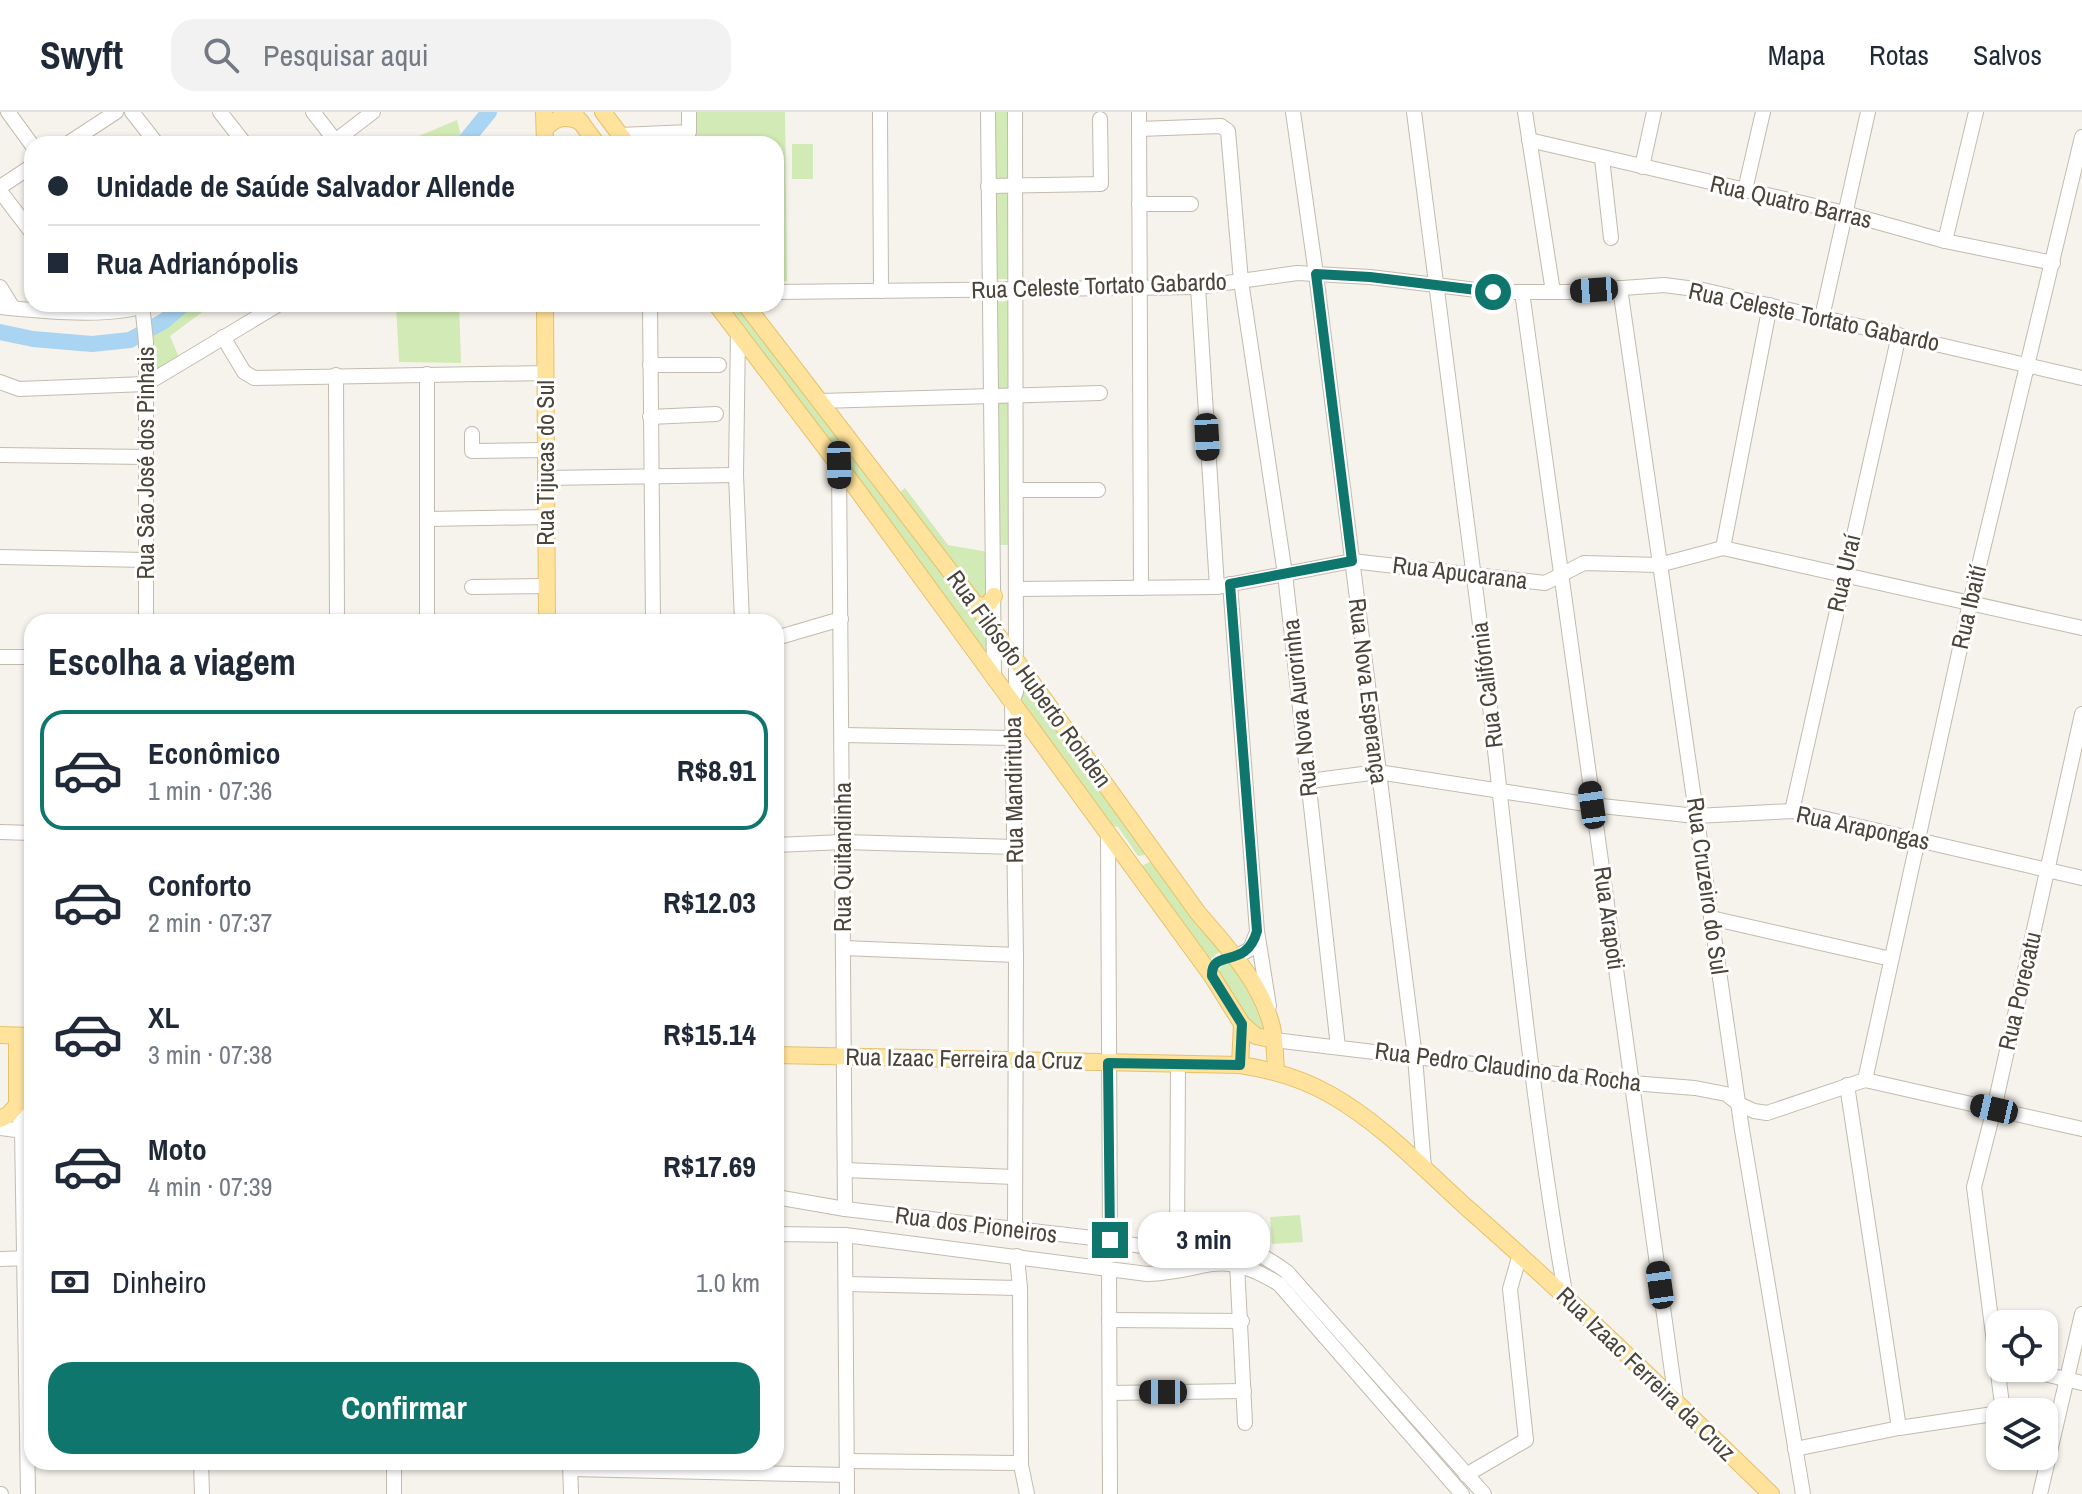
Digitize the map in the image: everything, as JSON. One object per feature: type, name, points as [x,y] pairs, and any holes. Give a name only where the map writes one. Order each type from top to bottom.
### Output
[{"type":"main road","points":[[544,112],[545,136]]},
{"type":"main road","points":[[603,112],[620,136]]},
{"type":"main road","points":[[546,136],[557,119],[565,117],[577,117],[591,136]]},
{"type":"main road","name":"Rua Tijucas do Sul","points":[[545,312],[547,614]]},
{"type":"main road","name":"Rua Filósofo Huberto Rohden","points":[[723,312],[1012,702],[1018,730],[1108,835],[1212,976],[1242,1024]]},
{"type":"main road","name":"Rua Filósofo Huberto Rohden","points":[[751,312],[976,605],[1198,913],[1236,957],[1255,988],[1273,1033],[1276,1071]]},
{"type":"main road","points":[[976,605],[987,606],[994,596]]},
{"type":"main road","points":[[1127,860],[1136,863],[1144,861],[1150,846]]},
{"type":"main road","points":[[1212,976],[1216,962],[1236,957]]},
{"type":"main road","points":[[1242,1024],[1256,1036],[1273,1033]]},
{"type":"main road","points":[[1240,1065],[1242,1024]]},
{"type":"main road","points":[[0,1119],[24,1106],[16,1036]]},
{"type":"main road","name":"Rua Izaac Ferreira da Cruz","points":[[784,1055],[1240,1065],[1276,1071],[1329,1093],[1377,1126],[1543,1274],[1771,1494]]},
{"type":"street","points":[[8,112],[25,136]]},
{"type":"street","points":[[80,136],[116,112]]},
{"type":"street","points":[[132,112],[151,136]]},
{"type":"street","points":[[220,112],[239,136]]},
{"type":"street","points":[[313,112],[329,136]]},
{"type":"street","points":[[339,136],[373,112]]},
{"type":"street","points":[[656,136],[689,132],[689,112]]},
{"type":"street","points":[[880,112],[881,291]]},
{"type":"street","points":[[988,112],[994,679]]},
{"type":"street","name":"Rua Mandirituba","points":[[1012,702],[1016,692],[1015,112]]},
{"type":"street","points":[[1139,112],[1141,588]]},
{"type":"street","name":"Rua Nova Esperança","points":[[1293,112],[1415,1057],[1424,1168]]},
{"type":"street","name":"Rua Califórnia","points":[[1414,112],[1534,1071],[1566,1298]]},
{"type":"street","points":[[1525,112],[1553,292]]},
{"type":"street","points":[[1642,167],[1654,112]]},
{"type":"street","points":[[1745,190],[1763,112]]},
{"type":"street","points":[[1822,317],[1868,112]]},
{"type":"street","points":[[1945,241],[1976,112]]},
{"type":"street","points":[[988,186],[1101,184],[1100,119]]},
{"type":"street","name":"Rua Nova Aurorinha","points":[[1139,129],[1221,126],[1228,131],[1241,281],[1285,574],[1338,1047]]},
{"type":"street","points":[[89,130],[93,136]]},
{"type":"street","name":"Rua Ibaití","points":[[1865,1080],[1970,603],[2082,137]]},
{"type":"street","name":"Rua Quatro Barras","points":[[1529,140],[1845,213],[1945,241],[2053,263]]},
{"type":"street","points":[[1602,158],[1611,238]]},
{"type":"street","points":[[24,172],[0,189],[24,222]]},
{"type":"street","points":[[1139,204],[1191,204]]},
{"type":"street","name":"Rua Celeste Tortato Gabardo","points":[[784,292],[1198,287],[1297,273],[1493,292],[1553,292],[1664,285],[1703,290],[2082,378]]},
{"type":"street","points":[[0,287],[6,308]]},
{"type":"street","points":[[1198,287],[1257,931],[1273,1033]]},
{"type":"street","name":"Rua Cruzeiro do Sul","points":[[1620,288],[1739,1104],[1802,1489],[1789,1494]]},
{"type":"street","name":"Rua Arapoti","points":[[1522,292],[1676,1401]]},
{"type":"street","points":[[1723,548],[1770,305]]},
{"type":"street","name":"Rua São José dos Pinhais","points":[[144,312],[146,614]]},
{"type":"street","points":[[0,382],[19,389],[146,384],[266,312]]},
{"type":"street","points":[[650,312],[653,614]]},
{"type":"street","points":[[738,331],[736,475],[742,614]]},
{"type":"street","name":"Rua Uraí","points":[[1792,811],[1899,335]]},
{"type":"street","points":[[223,337],[249,377],[545,373]]},
{"type":"street","points":[[736,374],[743,360],[757,356]]},
{"type":"street","points":[[650,365],[719,365]]},
{"type":"street","points":[[427,374],[427,614]]},
{"type":"street","points":[[336,375],[337,614]]},
{"type":"street","points":[[820,401],[1100,393]]},
{"type":"street","points":[[650,417],[716,414]]},
{"type":"street","points":[[472,434],[472,451],[546,450]]},
{"type":"street","points":[[0,455],[146,457]]},
{"type":"street","name":"Rua Quitandinha","points":[[839,465],[845,1209]]},
{"type":"street","points":[[546,478],[736,475]]},
{"type":"street","points":[[840,505],[845,490],[856,488]]},
{"type":"street","points":[[1016,490],[1098,490]]},
{"type":"street","points":[[427,519],[546,517]]},
{"type":"street","name":"Rua Apucarana","points":[[1016,589],[1223,586],[1352,561],[1545,583],[1584,563],[1659,565],[1723,548],[2082,628]]},
{"type":"street","points":[[993,562],[996,556],[1005,552],[1013,555],[1016,562]]},
{"type":"street","points":[[0,557],[146,560]]},
{"type":"street","points":[[472,587],[547,586]]},
{"type":"street","points":[[784,636],[841,619]]},
{"type":"street","points":[[0,657],[24,657]]},
{"type":"street","name":"Rua Porecatu","points":[[1991,1310],[1974,1187],[2082,714]]},
{"type":"street","points":[[842,735],[1018,730]]},
{"type":"street","name":"Rua Mandirituba","points":[[1015,1229],[1018,730]]},
{"type":"street","name":"Rua Arapongas","points":[[1309,781],[1378,772],[1592,805],[1696,816],[1792,811],[2082,878]]},
{"type":"street","points":[[0,832],[24,833]]},
{"type":"street","points":[[1108,835],[1110,1240]]},
{"type":"street","points":[[784,845],[843,842],[1015,847]]},
{"type":"street","points":[[1108,863],[1115,858],[1127,860]]},
{"type":"street","points":[[1711,918],[1891,959]]},
{"type":"street","points":[[1236,957],[1250,949],[1257,931]]},
{"type":"street","points":[[843,948],[1016,955]]},
{"type":"street","name":"Rua Pedro Claudino da Rocha","points":[[1273,1033],[1338,1047],[1711,1091],[1726,1094],[1754,1111],[1767,1113],[1865,1080]]},
{"type":"street","points":[[1177,1246],[1178,1063]]},
{"type":"street","points":[[1865,1080],[2082,1129]]},
{"type":"street","points":[[1847,1085],[1899,1428]]},
{"type":"street","points":[[1398,1145],[1420,1127]]},
{"type":"street","points":[[0,1128],[24,1132]]},
{"type":"street","points":[[845,1170],[1014,1177]]},
{"type":"street","name":"Rua dos Pioneiros","points":[[784,1198],[845,1209],[1149,1247],[1224,1244],[1259,1253],[1287,1272],[1484,1494]]},
{"type":"street","points":[[884,1240],[884,1232],[890,1222],[935,1220]]},
{"type":"street","name":"Rua dos Pioneiros","points":[[784,1234],[845,1235],[1147,1274],[1173,1273],[1196,1265],[1222,1262],[1256,1270],[1279,1284],[1462,1494]]},
{"type":"street","points":[[845,1235],[847,1494]]},
{"type":"street","points":[[1079,1265],[1089,1259],[1095,1245],[1089,1238]]},
{"type":"street","points":[[1466,1475],[1526,1440],[1510,1289],[1520,1254]]},
{"type":"street","points":[[1017,1256],[1021,1463],[1027,1494]]},
{"type":"street","points":[[0,1259],[24,1258]]},
{"type":"street","points":[[1543,1274],[1559,1259]]},
{"type":"street","points":[[1237,1264],[1245,1423]]},
{"type":"street","points":[[1109,1269],[1110,1494]]},
{"type":"street","points":[[846,1284],[1020,1288]]},
{"type":"street","points":[[2040,1494],[2075,1381],[2082,1314]]},
{"type":"street","points":[[1109,1320],[1242,1321]]},
{"type":"street","points":[[1110,1393],[1244,1391]]},
{"type":"street","points":[[1795,1449],[1986,1414]]},
{"type":"street","points":[[784,1467],[1021,1463]]},
{"type":"street","points":[[28,1494],[29,1470]]},
{"type":"street","points":[[201,1470],[202,1494]]},
{"type":"street","points":[[394,1470],[394,1494]]},
{"type":"street","points":[[570,1470],[571,1494]]},
{"type":"green space","points":[[694,112],[785,112],[787,281],[784,281],[784,136],[694,136]]},
{"type":"green space","points":[[992,112],[1010,112],[1011,175],[1007,179],[996,179],[992,175]]},
{"type":"green space","points":[[457,120],[461,136],[419,136]]},
{"type":"green space","points":[[792,144],[813,144],[813,179],[792,179]]},
{"type":"green space","points":[[1001,192],[1009,195],[1011,279],[994,279],[995,194]]},
{"type":"green space","points":[[1012,301],[1012,386],[1008,391],[996,389],[994,302]]},
{"type":"green space","points":[[163,312],[202,312],[170,336],[180,360],[150,376],[149,333],[165,324]]},
{"type":"green space","points":[[396,312],[459,312],[461,363],[399,362]]},
{"type":"green space","points":[[729,312],[745,312],[992,635],[990,657]]},
{"type":"green space","points":[[998,403],[1009,403],[1010,545],[1000,545],[995,451]]},
{"type":"green space","points":[[905,488],[948,545],[988,552],[989,594],[982,601],[899,493]]},
{"type":"green space","points":[[1022,676],[1146,851],[1145,855],[1138,856],[1118,827],[1111,826],[1022,700]]},
{"type":"green space","points":[[1153,860],[1224,948],[1208,961],[1140,867]]},
{"type":"green space","points":[[1230,963],[1256,1004],[1266,1033],[1257,1035],[1218,972],[1223,964]]},
{"type":"green space","points":[[1300,1215],[1303,1242],[1272,1244],[1270,1217]]},
{"type":"waterway","points":[[470,136],[489,112]]},
{"type":"waterway","points":[[0,332],[33,339],[92,344],[130,340],[175,312]]},
{"type":"route","points":[[1110,1240],[1108,1063],[1240,1065],[1242,1024],[1211,971],[1220,959],[1236,957],[1250,949],[1257,931],[1230,584],[1352,561],[1316,274],[1370,277],[1493,292]]}]
